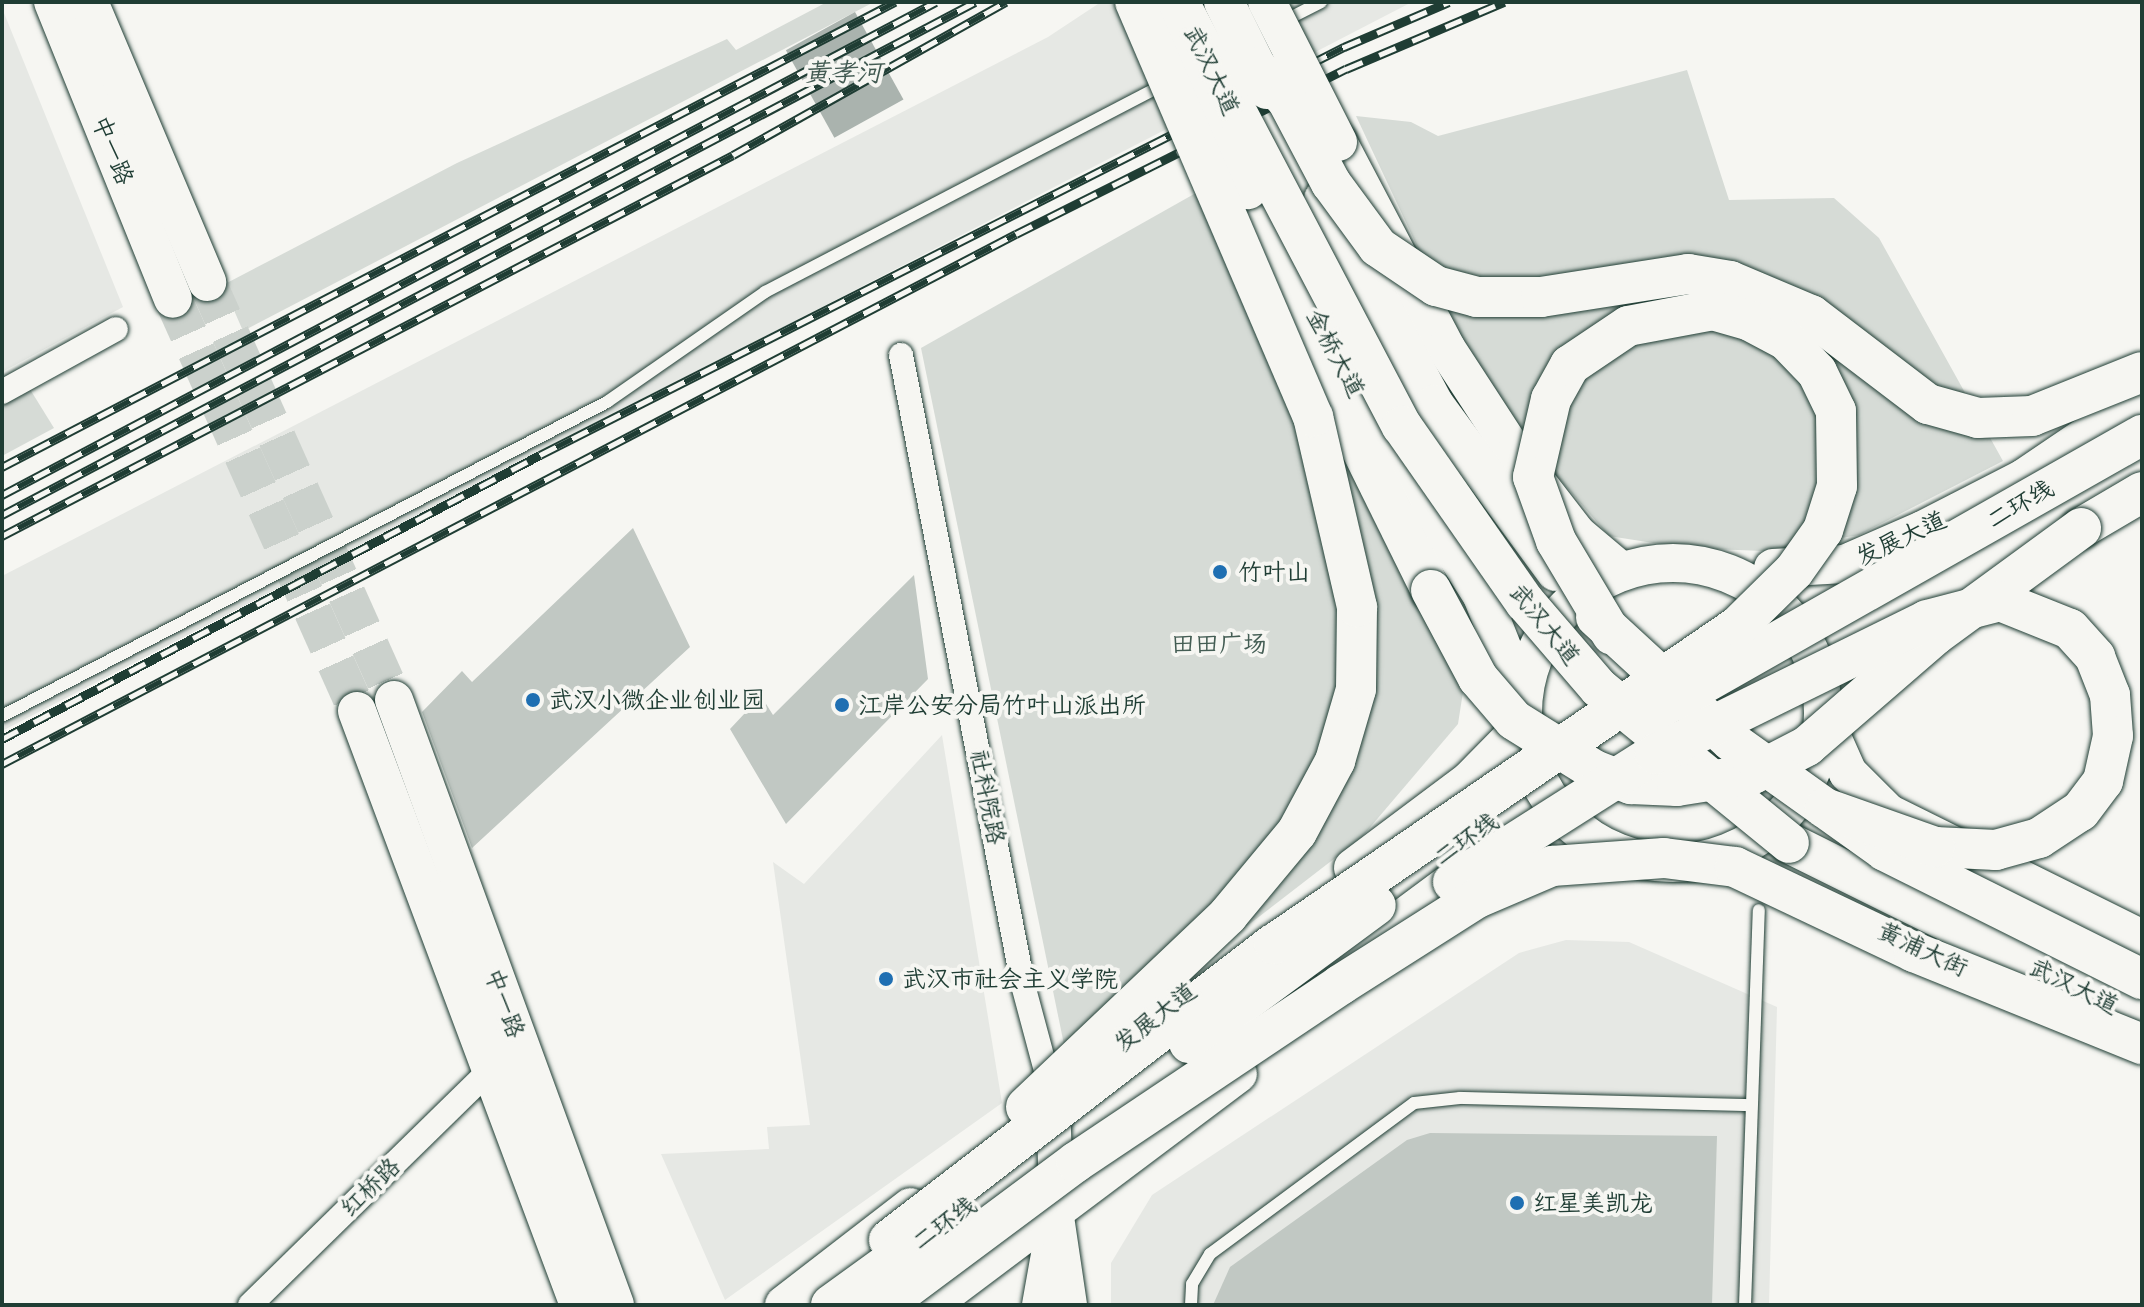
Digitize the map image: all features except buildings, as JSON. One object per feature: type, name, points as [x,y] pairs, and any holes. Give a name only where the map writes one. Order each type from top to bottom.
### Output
[{"type":"highway","points":[[889,1240],[1228,915],[1297,832],[1335,761],[1356,689],[1357,607],[1313,417],[1175,88],[1135,2]]},
{"type":"highway","name":"武汉大道","points":[[1179,2],[1402,426],[1525,602],[1599,688],[1789,843],[2142,1018]]},
{"type":"highway","name":"武汉大道","points":[[1224,2],[1434,405],[1612,635],[1731,741],[1885,851],[2142,979]]},
{"type":"highway","points":[[1256,67],[1287,100],[1331,183],[1378,247],[1436,286],[1477,297],[1541,297],[1688,274],[1730,281],[1811,315],[1928,404],[1978,418],[2032,416],[2142,372]]},
{"type":"highway","points":[[1175,88],[1478,678],[1514,720],[1594,770],[1631,784],[1677,786],[1753,774],[1854,711],[2006,579],[2142,492]]},
{"type":"highway","points":[[802,1305],[1274,944],[1738,626],[1794,571],[1823,530],[1837,486],[1836,411],[1817,372],[1786,340],[1751,321],[1713,310],[1628,326],[1570,365],[1551,399],[1533,477],[1556,541],[1612,635]]},
{"type":"highway","name":"二环线","points":[[831,1305],[1453,848],[1648,715],[2142,435]]},
{"type":"highway","name":"二环线","points":[[884,1305],[1453,882],[1671,730],[2142,464]]},
{"type":"highway","points":[[1453,882],[1525,843],[1655,754],[1927,620],[2000,601],[2070,629],[2095,657],[2110,695],[2113,736],[2103,781],[2080,811],[2039,838],[1996,850],[1935,847],[1825,808]]},
{"type":"highway","points":[[1076,1162],[1477,898],[1552,866],[1581,862],[1664,858],[1735,867],[1914,952],[2142,1047]]},
{"type":"main road","name":"中一路","points":[[53,2],[173,299]]},
{"type":"main road","name":"中一路","points":[[89,2],[207,282]]},
{"type":"main road","name":"金桥大道","points":[[1155,2],[1248,190],[1384,442],[1482,596],[1523,713],[1536,773],[1571,823],[1635,858]]},
{"type":"main road","points":[[1267,2],[1446,348],[1515,454],[1577,534],[1621,571]]},
{"type":"main road","name":"发展大道","points":[[1724,571],[1845,564],[2024,478],[2142,398]]},
{"type":"main road","points":[[1821,681],[2142,502]]},
{"type":"main road","points":[[930,1305],[1056,1210],[1430,941],[1536,886],[1635,858],[1701,860],[1740,847],[1791,805],[1817,758],[1824,719],[1821,681],[1802,634],[1777,605],[1724,571],[1673,562],[1621,571],[1583,592],[1553,621],[1532,659],[1523,713]]},
{"type":"main road","name":"中一路","points":[[394,700],[615,1305]]},
{"type":"main road","name":"中一路","points":[[357,711],[579,1305]]},
{"type":"main road","name":"发展大道","points":[[784,1305],[1053,1096],[1470,780],[1523,713]]},
{"type":"main road","points":[[1824,719],[1848,773],[1888,813],[2142,939]]},
{"type":"main road","name":"黄浦大街","points":[[1701,860],[1773,877],[2142,1047]]},
{"type":"main road","points":[[1053,1096],[1056,1210],[1070,1305]]},
{"type":"main road","points":[[1039,1305],[1056,1210]]},
{"type":"street","points":[[2,392],[116,329]]},
{"type":"street","name":"社科院路","points":[[901,355],[1023,985],[1053,1096]]},
{"type":"street","name":"红桥路","points":[[250,1305],[491,1069]]},
{"type":"lane","points":[[2,716],[607,402],[765,292],[1321,2]]},
{"type":"lane","points":[[1745,1305],[1748,1105],[1759,910]]},
{"type":"lane","points":[[1191,1305],[1192,1284],[1210,1254],[1414,1103],[1460,1098],[1748,1105]]},
{"type":"shaded area","points":[[1101,2],[1412,2],[2,731],[2,576],[1048,37]]},
{"type":"shaded area","points":[[2,8],[123,307],[2,372]]},
{"type":"shaded area","name":"武汉市社会主义学院","points":[[942,735],[1002,1103],[725,1300],[661,1154],[769,1149],[767,1127],[810,1125],[773,862],[804,884]]},
{"type":"shaded area","points":[[1566,940],[1629,942],[1777,1007],[1769,1305],[1111,1305],[1111,1263],[1152,1195],[1519,953]]},
{"type":"green space","points":[[827,2],[874,2],[243,331],[223,285],[457,163],[727,39],[736,50]]},
{"type":"green space","points":[[1687,70],[1729,200],[1834,198],[1879,238],[2003,461],[1859,535],[1764,551],[1685,548],[1609,536],[1518,431],[1464,346],[1356,116],[1411,122],[1438,136]]},
{"type":"green space","name":"田田广场","points":[[1226,176],[1467,666],[1458,724],[1361,838],[1068,1064],[921,348]]},
{"type":"green space","points":[[28,386],[54,428],[2,456],[2,401]]},
{"type":"water","name":"黄孝河","points":[[855,12],[903,99],[834,138],[786,50]]},
{"type":"tunnel","points":[[207,282],[394,700]]},
{"type":"tunnel","points":[[173,299],[357,711]]},
{"type":"railway","points":[[2,467],[895,2]]},
{"type":"railway","points":[[2,495],[936,2]]},
{"type":"railway","points":[[2,515],[975,2]]},
{"type":"railway","points":[[2,536],[733,155],[1006,2]]},
{"type":"railway","points":[[2,739],[540,455],[1344,47],[1449,2]]},
{"type":"railway","points":[[2,764],[1016,234],[1346,69],[1504,2]]},
{"type":"place","name":"竹叶山","points":[[1220,572]]},
{"type":"place","name":"武汉小微企业创业园","points":[[533,700]]},
{"type":"place","name":"江岸公安分局竹叶山派出所","points":[[842,705]]},
{"type":"place","name":"武汉市社会主义学院","points":[[886,979]]},
{"type":"place","name":"红星美凯龙","points":[[1517,1203]]}]
